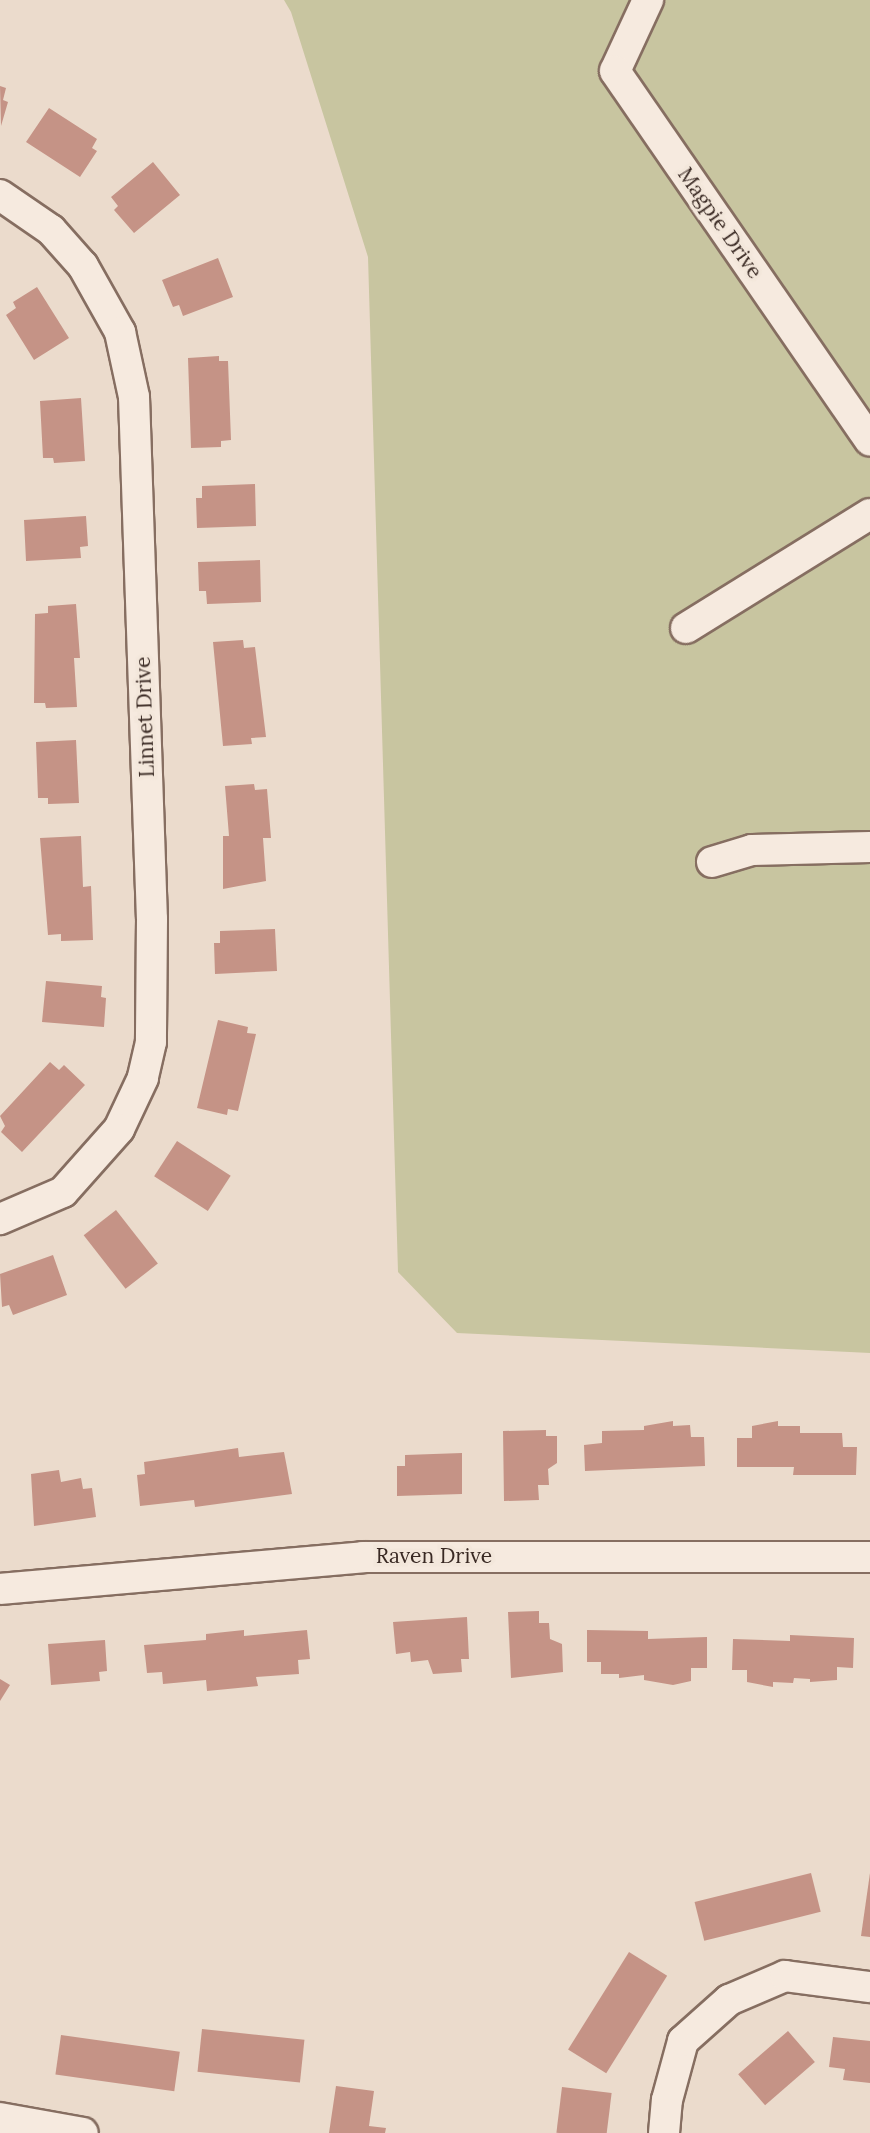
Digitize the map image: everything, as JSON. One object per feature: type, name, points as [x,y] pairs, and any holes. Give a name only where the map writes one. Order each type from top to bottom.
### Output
[{"type":"street","name":"Magpie Drive","points":[[648,0],[615,71],[870,440]]},
{"type":"street","name":"Linnet Drive","points":[[0,195],[51,230],[83,266],[123,345],[134,397],[152,919],[151,1042],[143,1078],[119,1129],[63,1192],[0,1219]]},
{"type":"street","points":[[686,628],[870,514]]},
{"type":"street","points":[[712,862],[752,850],[870,848]]},
{"type":"street","name":"Raven Drive","points":[[0,1589],[363,1557],[870,1557]]},
{"type":"street","points":[[664,2133],[667,2100],[683,2041],[729,2000],[785,1976],[870,1987]]},
{"type":"street","points":[[0,2118],[83,2133]]},
{"type":"shaded area","points":[[284,0],[870,0],[870,1353],[457,1333],[398,1272],[368,257],[291,12]]},
{"type":"building","points":[[0,86],[6,88],[3,100],[8,102],[1,126]]},
{"type":"building","points":[[49,108],[97,139],[92,148],[97,151],[80,177],[26,142]]},
{"type":"building","points":[[153,162],[180,195],[134,233],[114,210],[118,206],[111,197]]},
{"type":"building","points":[[218,258],[233,297],[183,316],[179,305],[173,307],[162,280]]},
{"type":"building","points":[[37,287],[69,338],[34,360],[6,315],[16,308],[13,302]]},
{"type":"building","points":[[219,356],[219,361],[228,361],[231,440],[221,441],[221,447],[191,448],[188,358]]},
{"type":"building","points":[[81,398],[85,461],[54,463],[53,458],[43,458],[40,401]]},
{"type":"building","points":[[255,484],[256,526],[197,528],[196,498],[202,498],[202,486]]},
{"type":"building","points":[[86,516],[88,546],[80,547],[81,558],[26,561],[24,520]]},
{"type":"building","points":[[260,560],[261,602],[207,604],[206,591],[199,591],[198,562]]},
{"type":"building","points":[[76,604],[80,658],[74,658],[77,707],[46,708],[45,703],[34,703],[35,614],[48,613],[48,606]]},
{"type":"building","points":[[243,640],[244,648],[255,647],[266,737],[251,738],[252,744],[223,746],[213,642]]},
{"type":"building","points":[[76,740],[79,803],[48,804],[48,798],[38,798],[36,742]]},
{"type":"building","points":[[254,784],[255,790],[267,789],[271,838],[263,838],[266,881],[223,889],[223,836],[229,836],[225,786]]},
{"type":"building","points":[[81,836],[83,887],[91,886],[93,940],[61,941],[61,934],[48,935],[40,838]]},
{"type":"building","points":[[275,929],[277,971],[215,974],[214,943],[220,943],[220,931]]},
{"type":"building","points":[[46,981],[102,986],[101,997],[106,998],[104,1027],[42,1022]]},
{"type":"building","points":[[218,1020],[248,1027],[247,1033],[256,1034],[238,1111],[228,1109],[227,1115],[197,1108]]},
{"type":"building","points":[[50,1062],[59,1070],[64,1065],[85,1085],[22,1152],[1,1132],[5,1126],[0,1116]]},
{"type":"building","points":[[177,1141],[231,1176],[208,1211],[154,1176]]},
{"type":"building","points":[[116,1210],[158,1264],[126,1289],[84,1235]]},
{"type":"building","points":[[53,1255],[67,1295],[13,1315],[9,1305],[2,1307],[0,1274]]},
{"type":"building","points":[[673,1421],[673,1426],[690,1425],[691,1437],[704,1437],[705,1466],[585,1471],[584,1445],[602,1443],[602,1431],[644,1430],[644,1426]]},
{"type":"building","points":[[778,1421],[778,1426],[800,1426],[800,1433],[842,1433],[843,1447],[857,1447],[856,1475],[793,1475],[794,1467],[737,1467],[737,1438],[752,1438],[752,1426]]},
{"type":"building","points":[[546,1430],[546,1436],[557,1436],[557,1463],[548,1469],[549,1485],[538,1485],[539,1500],[504,1501],[503,1431]]},
{"type":"building","points":[[238,1448],[239,1457],[284,1452],[292,1494],[195,1507],[194,1500],[140,1506],[137,1475],[145,1474],[144,1462]]},
{"type":"building","points":[[462,1453],[462,1494],[397,1496],[397,1466],[405,1466],[405,1455]]},
{"type":"building","points":[[59,1470],[61,1482],[81,1478],[83,1489],[92,1488],[96,1517],[34,1526],[31,1474]]},
{"type":"building","points":[[539,1611],[539,1623],[549,1623],[550,1639],[562,1644],[563,1672],[511,1678],[508,1612]]},
{"type":"building","points":[[467,1617],[469,1659],[461,1659],[462,1672],[433,1674],[428,1660],[411,1662],[410,1652],[396,1654],[393,1622]]},
{"type":"building","points":[[244,1630],[244,1636],[307,1630],[310,1659],[298,1660],[299,1674],[256,1677],[258,1686],[207,1691],[206,1680],[163,1684],[162,1672],[147,1673],[144,1645],[206,1640],[206,1634]]},
{"type":"building","points":[[587,1630],[648,1631],[648,1639],[707,1637],[707,1668],[691,1668],[691,1681],[673,1685],[644,1680],[644,1675],[619,1678],[619,1674],[601,1674],[601,1662],[587,1662]]},
{"type":"building","points":[[790,1635],[854,1638],[853,1668],[837,1667],[837,1680],[810,1682],[810,1679],[794,1678],[793,1683],[773,1682],[773,1687],[747,1682],[747,1670],[732,1670],[733,1639],[790,1641]]},
{"type":"building","points":[[105,1640],[107,1671],[99,1672],[100,1681],[51,1685],[48,1644]]},
{"type":"building","points":[[0,1679],[10,1685],[0,1701]]},
{"type":"building","points":[[811,1873],[821,1912],[704,1941],[695,1902]]},
{"type":"building","points":[[870,1873],[870,1937],[861,1936]]},
{"type":"building","points":[[629,1952],[667,1976],[606,2073],[568,2050]]},
{"type":"building","points":[[202,2029],[304,2040],[300,2083],[198,2072]]},
{"type":"building","points":[[788,2031],[815,2062],[765,2105],[738,2074]]},
{"type":"building","points":[[61,2035],[180,2052],[174,2091],[55,2075]]},
{"type":"building","points":[[833,2037],[870,2041],[870,2083],[843,2080],[845,2069],[829,2067]]},
{"type":"building","points":[[336,2086],[374,2091],[369,2126],[386,2128],[385,2133],[329,2133]]},
{"type":"building","points":[[562,2087],[612,2093],[607,2133],[556,2133]]}]
